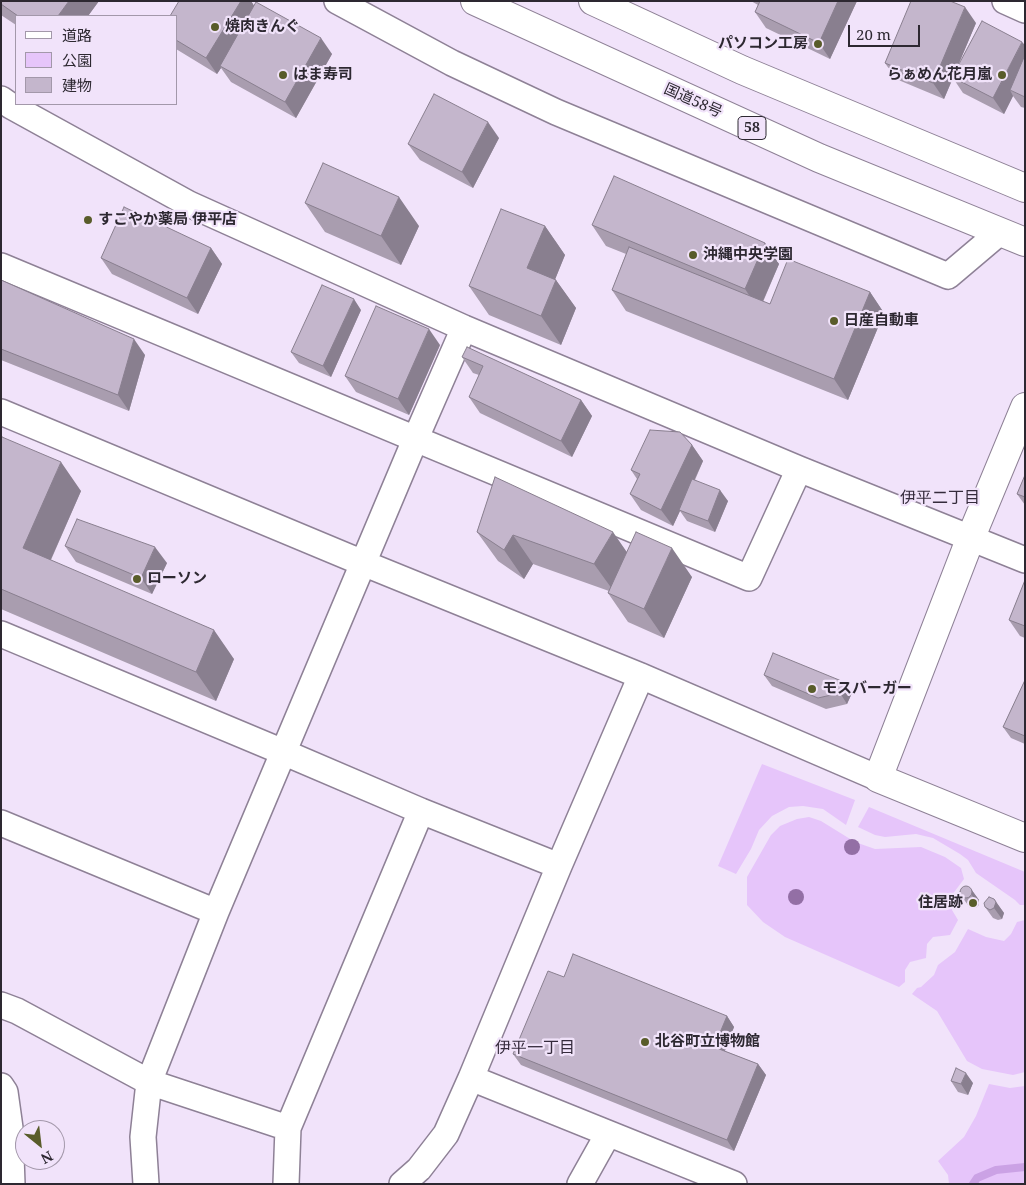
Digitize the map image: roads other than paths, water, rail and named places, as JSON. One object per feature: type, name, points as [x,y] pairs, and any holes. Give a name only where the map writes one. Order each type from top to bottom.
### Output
[{"type":"main road","name":"国道58号","points":[[475,1],[819,158],[1025,242]]},
{"type":"main road","points":[[593,1],[742,70],[1025,188]]},
{"type":"main road","points":[[1025,407],[971,537],[878,778],[1025,838]]},
{"type":"street","points":[[337,1],[452,63],[556,112],[948,276],[1000,232]]},
{"type":"street","points":[[1005,1],[1025,10]]},
{"type":"street","points":[[4,108],[188,204],[464,328],[1025,560]]},
{"type":"street","points":[[1,266],[749,578],[799,468]]},
{"type":"street","points":[[146,1184],[143,1137],[149,1082],[216,912],[464,328]]},
{"type":"street","points":[[1,412],[363,563],[641,676],[878,778]]},
{"type":"street","points":[[1,634],[421,811],[559,866]]},
{"type":"street","points":[[402,1184],[420,1170],[446,1134],[641,676]]},
{"type":"street","points":[[286,1184],[288,1128],[421,811]]},
{"type":"street","points":[[1,823],[216,912]]},
{"type":"street","points":[[1,1005],[17,1011],[149,1082],[288,1128]]},
{"type":"street","points":[[471,1078],[734,1184]]},
{"type":"street","points":[[1,1086],[5,1092],[10,1128],[12,1184]]},
{"type":"street","points":[[580,1184],[608,1134]]},
{"type":"waterway","points":[[973,1184],[977,1178],[996,1170],[1025,1167]]},
{"type":"place","name":"焼肉きんぐ","points":[[215,27]]},
{"type":"place","name":"パソコン工房","points":[[818,44]]},
{"type":"place","name":"はま寿司","points":[[283,75]]},
{"type":"place","name":"らぁめん花月嵐","points":[[1002,75]]},
{"type":"place","name":"すこやか薬局 伊平店","points":[[88,220]]},
{"type":"place","name":"沖縄中央学園","points":[[693,255]]},
{"type":"place","name":"日産自動車","points":[[834,321]]},
{"type":"place","name":"ローソン","points":[[137,579]]},
{"type":"place","name":"モスバーガー","points":[[812,689]]},
{"type":"place","name":"住居跡","points":[[973,903]]},
{"type":"place","name":"北谷町立博物館","points":[[645,1042]]},
{"type":"district","name":"伊平二丁目","points":[[940,498]]},
{"type":"district","name":"伊平一丁目","points":[[535,1048]]}]
